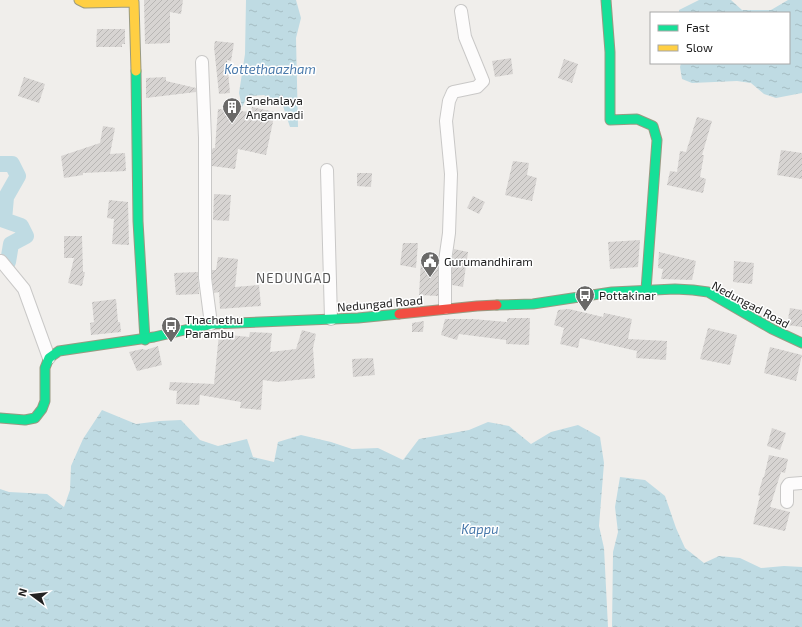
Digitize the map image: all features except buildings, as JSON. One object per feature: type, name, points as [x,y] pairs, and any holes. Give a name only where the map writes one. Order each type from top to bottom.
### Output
[{"type":"main road","points":[[79,0],[85,3],[134,2],[138,221],[145,340]]},
{"type":"main road","points":[[606,0],[611,80],[610,120],[637,119],[642,121],[653,126],[657,140],[646,290]]},
{"type":"main road","name":"Nedungad Road","points":[[49,358],[59,351],[145,340],[211,324],[358,318],[445,308],[533,304],[612,292],[675,289],[708,292],[772,330],[802,343]]},
{"type":"main road","points":[[0,418],[25,420],[35,418],[42,409],[45,401],[45,368],[49,358]]},
{"type":"street","points":[[445,308],[445,261],[449,233],[451,174],[446,121],[448,101],[453,92],[477,86],[483,81],[466,37],[460,11]]},
{"type":"street","points":[[202,62],[205,138],[206,278],[211,324]]},
{"type":"street","points":[[327,170],[331,319]]},
{"type":"street","points":[[2,261],[24,289],[49,358]]},
{"type":"street","points":[[787,502],[787,487],[789,484],[802,483]]},
{"type":"water","name":"Kottethaazham","points":[[246,0],[296,0],[301,18],[296,38],[298,127],[290,127],[283,106],[264,95],[248,96],[242,107],[239,93],[245,54]]},
{"type":"water","points":[[699,0],[731,0],[742,10],[771,10],[788,0],[802,0],[802,93],[776,98],[764,94],[751,83],[737,81],[692,83],[682,79],[680,67],[681,64],[790,64],[790,12],[679,12],[679,10]]},
{"type":"water","name":"Kappu","points":[[102,410],[136,424],[181,420],[200,440],[218,446],[247,439],[253,457],[274,462],[278,442],[301,435],[352,449],[378,448],[403,460],[419,439],[469,430],[488,422],[509,426],[531,444],[551,432],[578,425],[600,437],[604,463],[599,526],[604,548],[608,627],[0,627],[0,489],[9,492],[47,494],[64,507],[70,490],[71,466],[83,439]]},
{"type":"water","points":[[620,477],[645,480],[665,496],[676,528],[685,548],[704,563],[719,556],[740,558],[761,568],[784,566],[802,567],[802,627],[612,627],[613,552],[618,532],[615,507]]},
{"type":"waterway","points":[[0,164],[12,164],[18,176],[6,197],[4,220],[21,226],[26,236],[11,244],[8,262]]},
{"type":"traffic: fast","points":[[606,0],[610,52],[610,120],[637,119],[653,126],[657,140],[646,290]]},
{"type":"traffic: fast","points":[[136,71],[138,221],[145,340]]},
{"type":"traffic: fast","points":[[497,305],[533,304],[612,292],[675,289],[693,290],[708,292],[772,329],[802,343]]},
{"type":"traffic: fast","points":[[0,418],[25,420],[35,418],[42,409],[45,401],[45,368],[49,358],[59,351],[154,337],[211,324],[358,318],[399,314]]},
{"type":"traffic: slow","points":[[79,0],[85,3],[134,2],[136,71]]},
{"type":"traffic: jam","points":[[399,314],[497,305]]},
{"type":"place","name":"Snehalaya Anganvadi","points":[[232,124]]},
{"type":"place","name":"Gurumandhiram","points":[[430,278]]},
{"type":"place","name":"Pottakinar","points":[[585,312]]},
{"type":"place","name":"Thachethu Parambu","points":[[171,343]]},
{"type":"district","name":"NEDUNGAD","points":[[294,278]]}]
